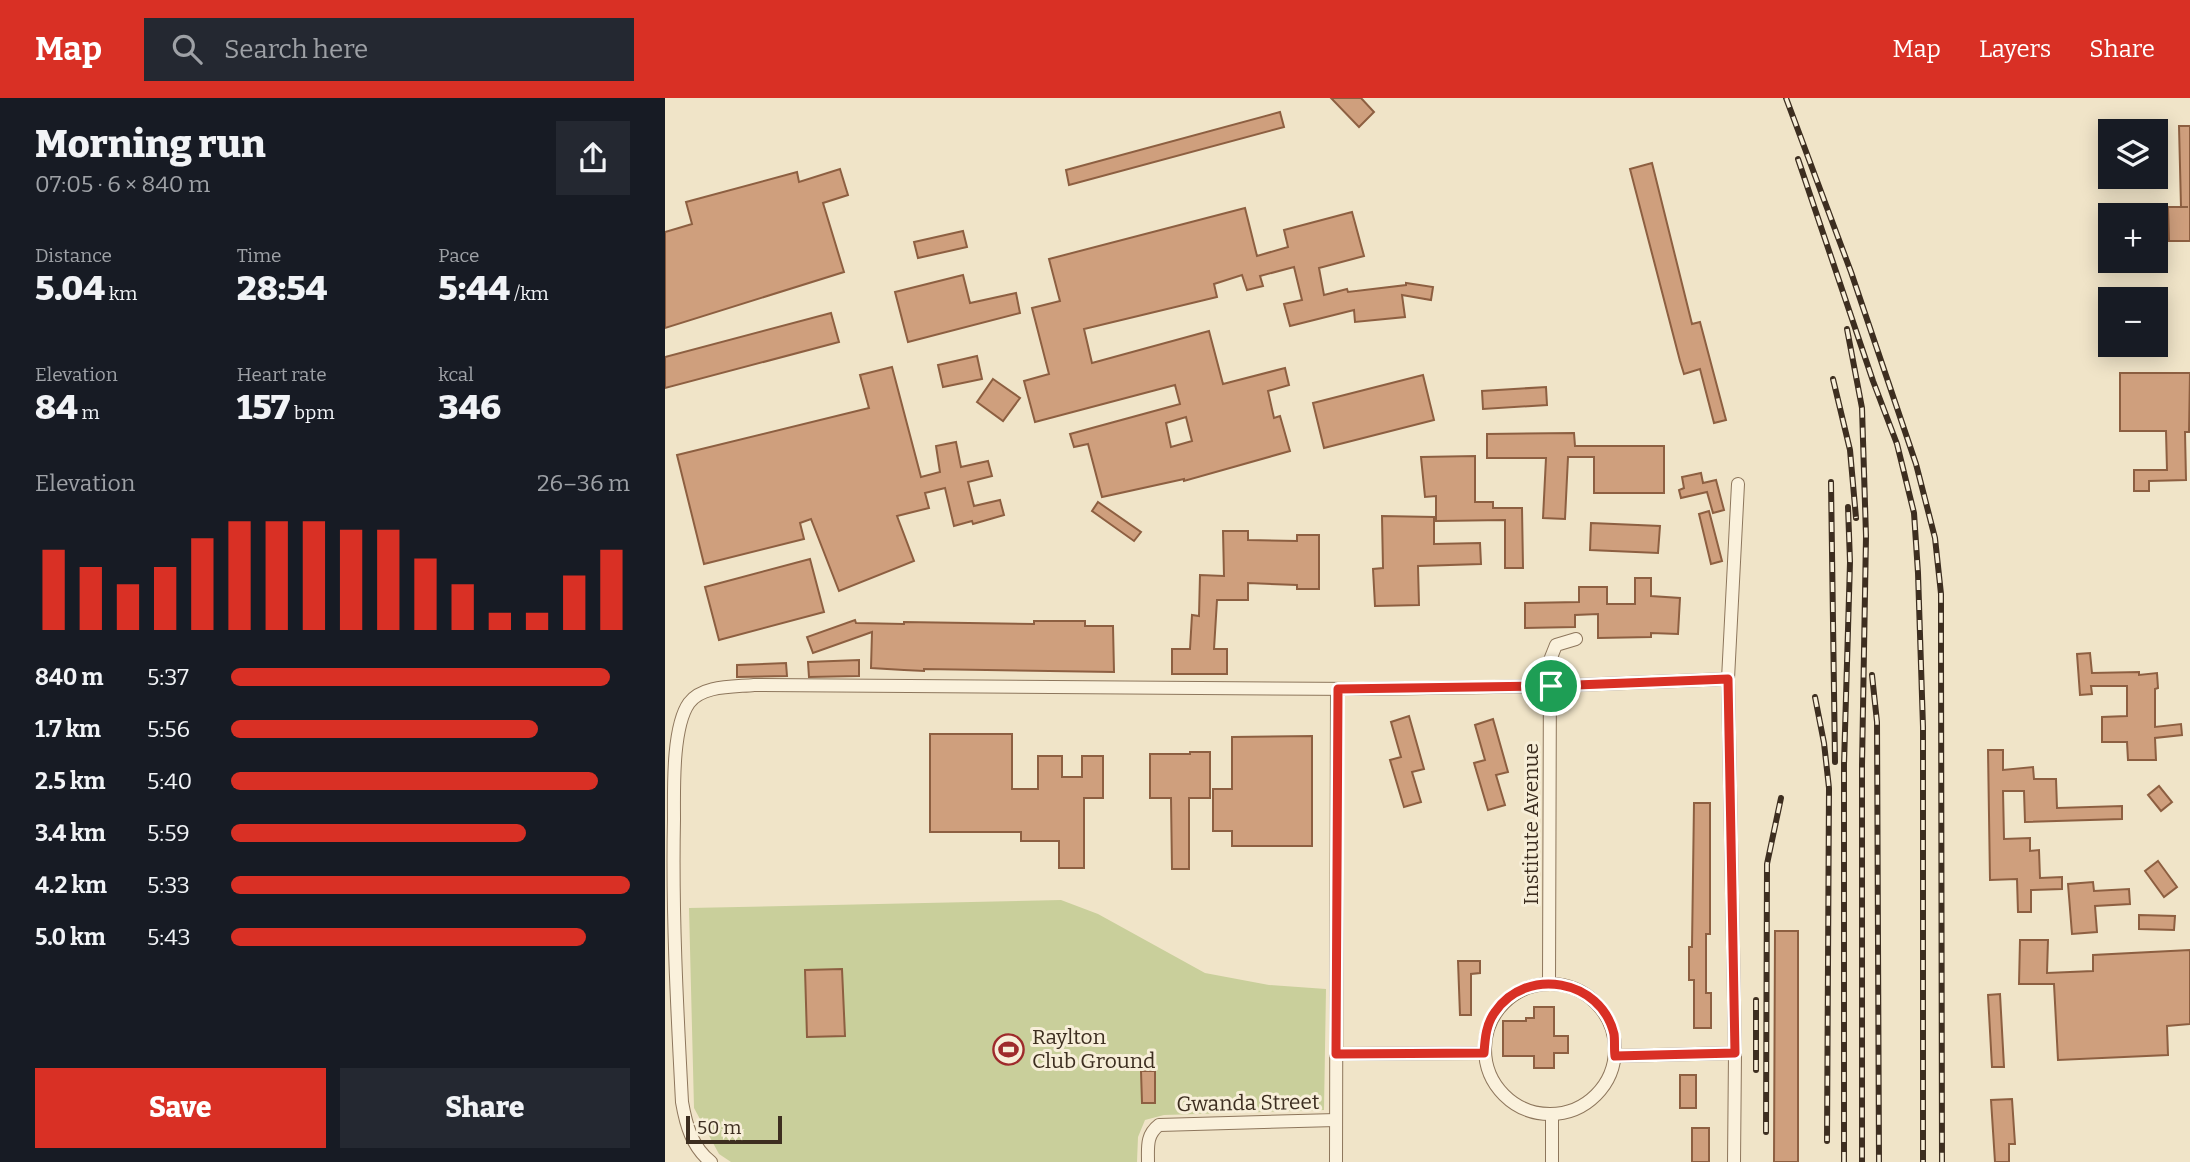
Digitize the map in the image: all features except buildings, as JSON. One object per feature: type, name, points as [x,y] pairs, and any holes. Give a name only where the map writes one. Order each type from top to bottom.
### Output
[{"type":"street","points":[[1734,1162],[1735,1053],[1728,679],[1738,484]]},
{"type":"street","name":"Institute Avenue","points":[[1549,983],[1550,660],[1556,645],[1576,639]]},
{"type":"street","points":[[711,1162],[694,1142],[687,1127],[682,1102],[673,906],[675,756],[683,715],[689,703],[698,695],[707,691],[754,685],[1338,689],[1551,686],[1728,679]]},
{"type":"street","points":[[1336,1162],[1338,689]]},
{"type":"street","points":[[1549,983],[1571,986],[1590,997],[1605,1013],[1613,1034],[1615,1056],[1610,1074],[1601,1090],[1587,1103],[1552,1115],[1527,1111],[1506,1098],[1491,1078],[1484,1053],[1486,1032],[1495,1012],[1509,996],[1528,986],[1549,983]]},
{"type":"street","points":[[1336,1054],[1484,1053]]},
{"type":"street","points":[[1615,1056],[1735,1053]]},
{"type":"street","points":[[1552,1115],[1552,1162]]},
{"type":"street","name":"Gwanda Street","points":[[1147,1162],[1148,1141],[1152,1131],[1159,1125],[1336,1120]]},
{"type":"green space","name":"Raylton Club Ground","points":[[1061,900],[1098,914],[1205,973],[1269,985],[1326,989],[1324,1110],[1164,1115],[1145,1120],[1138,1137],[1137,1162],[731,1162],[719,1154],[694,1108],[689,908]]},
{"type":"railway","points":[[1786,98],[1851,272],[1916,464],[1935,538],[1941,594],[1942,1162]]},
{"type":"railway","points":[[1798,159],[1897,444],[1914,513],[1923,727],[1923,1162]]},
{"type":"railway","points":[[1847,329],[1862,408],[1866,536],[1862,765],[1862,1162]]},
{"type":"railway","points":[[1833,379],[1850,450],[1856,518]]},
{"type":"railway","points":[[1831,482],[1835,762]]},
{"type":"railway","points":[[1844,1162],[1844,764],[1850,562],[1848,507]]},
{"type":"railway","points":[[1872,675],[1877,722],[1879,1162]]},
{"type":"railway","points":[[1815,697],[1829,788],[1827,1141]]},
{"type":"railway","points":[[1766,1132],[1767,864],[1781,798]]},
{"type":"railway","points":[[1756,1000],[1756,1070]]},
{"type":"place","name":"Raylton Club Ground","points":[[1009,1049]]},
{"type":"route","points":[[1728,679],[1735,1053],[1615,1056],[1613,1034],[1605,1013],[1590,997],[1571,986],[1549,983],[1528,986],[1509,996],[1495,1012],[1486,1032],[1484,1053],[1336,1054],[1338,689],[1551,686],[1728,679]]}]
